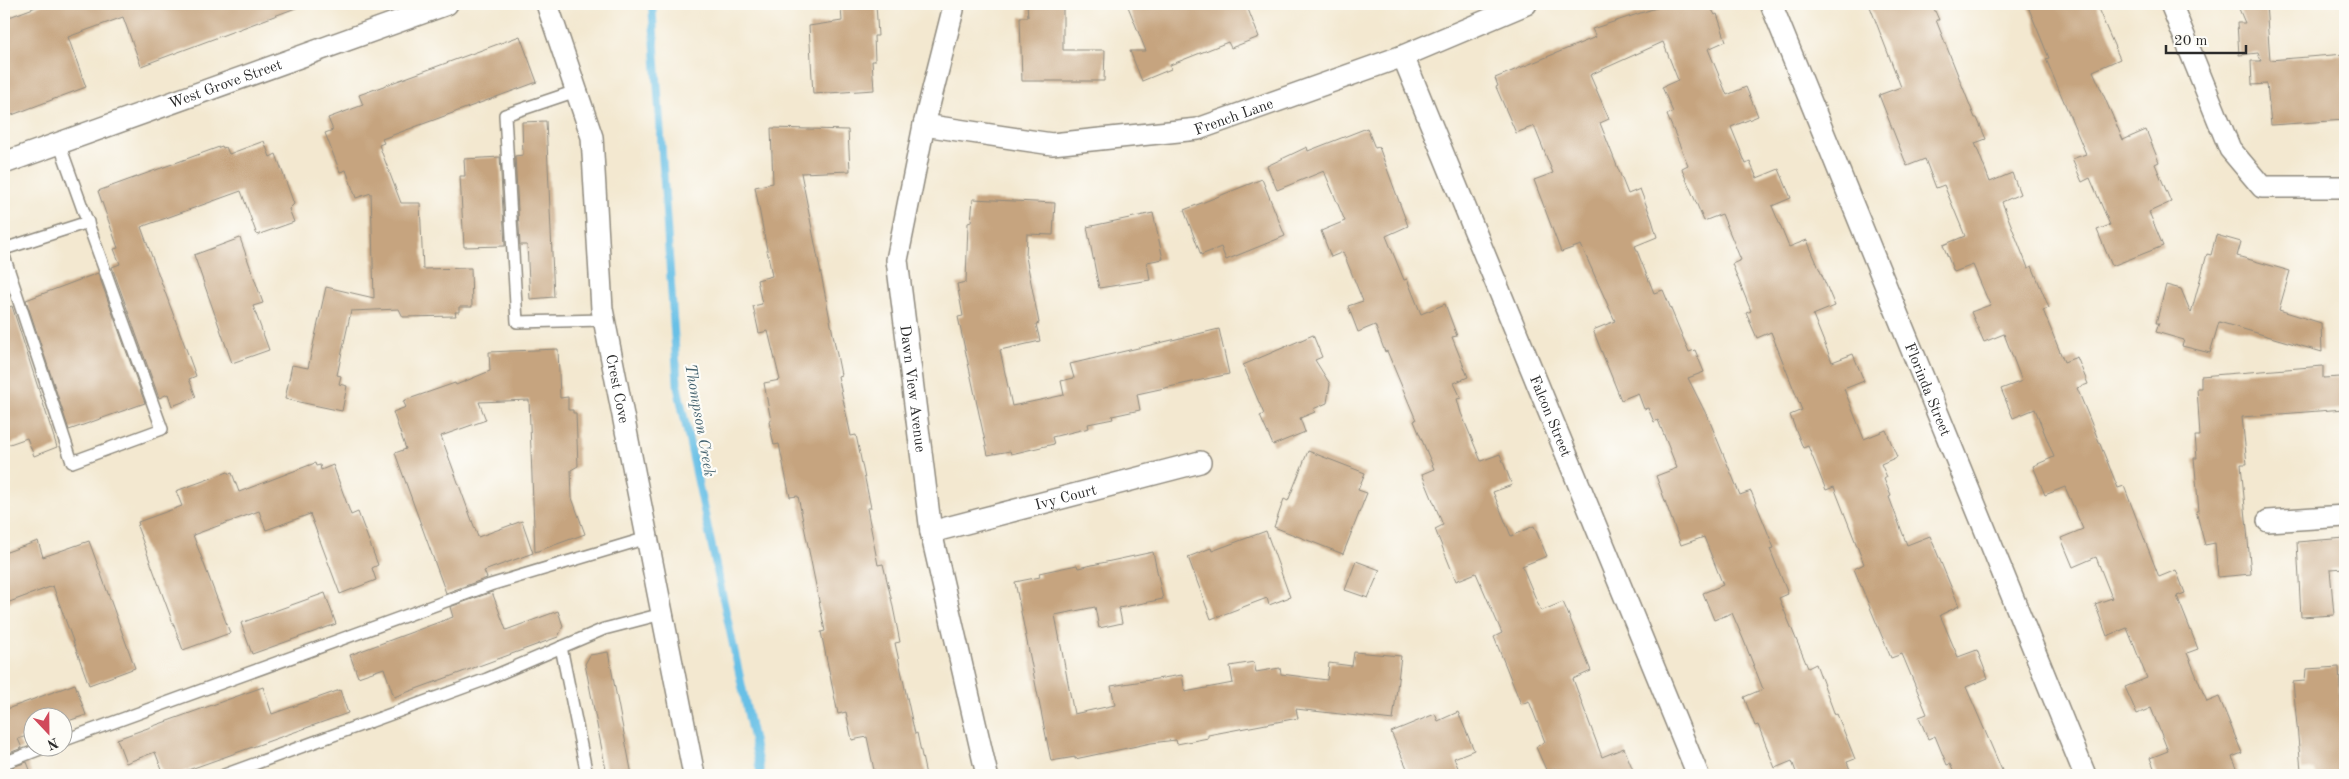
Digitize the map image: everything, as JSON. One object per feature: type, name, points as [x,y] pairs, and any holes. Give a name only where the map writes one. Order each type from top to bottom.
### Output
[{"type":"street","name":"West Grove Street","points":[[4,163],[446,4]]},
{"type":"street","name":"Crest Cove","points":[[547,4],[592,137],[604,320],[694,775]]},
{"type":"street","name":"Dawn View Avenue","points":[[952,4],[953,10],[924,125],[897,260],[931,532],[987,775]]},
{"type":"street","name":"French Lane","points":[[924,125],[1052,144],[1198,129],[1403,56],[1526,4]]},
{"type":"street","name":"Florinda Street","points":[[1771,4],[2085,775]]},
{"type":"street","points":[[2171,4],[2230,149],[2262,187],[2345,186]]},
{"type":"street","name":"Falcon Street","points":[[1403,56],[1698,775]]},
{"type":"street","name":"Ivy Court","points":[[931,532],[1200,462]]},
{"type":"street","points":[[2268,521],[2345,516]]},
{"type":"lane","points":[[576,91],[505,115],[517,322],[604,320]]},
{"type":"lane","points":[[4,256],[72,462],[162,430],[59,143]]},
{"type":"lane","points":[[4,249],[88,222]]},
{"type":"lane","points":[[72,737],[490,585],[647,538]]},
{"type":"lane","points":[[224,775],[487,679],[604,629],[662,614]]},
{"type":"lane","points":[[561,647],[588,775]]},
{"type":"lane","points":[[4,763],[22,756]]},
{"type":"building","points":[[44,4],[301,4],[301,6],[141,66],[123,17],[68,37],[86,87],[4,118],[4,19]]},
{"type":"building","points":[[876,4],[878,36],[874,36],[875,61],[872,61],[874,90],[813,94],[809,26],[842,21],[841,7]]},
{"type":"building","points":[[1027,4],[1063,4],[1063,50],[1105,50],[1104,81],[1022,81],[1020,17],[1028,17]]},
{"type":"building","points":[[1127,4],[1246,4],[1259,37],[1231,48],[1228,42],[1170,65],[1171,69],[1142,81],[1130,51],[1146,51]]},
{"type":"building","points":[[1668,4],[1709,4],[1715,15],[1717,14],[1726,41],[1708,49],[1727,95],[1746,87],[1758,116],[1731,127],[1746,164],[1750,162],[1757,178],[1779,169],[1791,198],[1772,206],[1789,247],[1807,240],[1835,306],[1813,315],[1832,362],[1853,354],[1864,381],[1844,389],[1864,439],[1886,430],[1897,457],[1881,464],[1887,477],[1884,479],[1891,496],[1889,497],[1907,545],[1930,536],[1959,606],[1940,615],[1958,657],[1977,650],[1988,678],[1966,687],[2004,775],[1955,775],[1950,764],[1947,765],[1935,736],[1928,739],[1919,717],[1927,714],[1902,654],[1891,658],[1854,569],[1864,564],[1834,487],[1826,490],[1808,446],[1803,448],[1790,415],[1802,410],[1771,332],[1757,338],[1746,313],[1751,311],[1732,264],[1741,260],[1722,214],[1704,221],[1683,172],[1682,168],[1688,165],[1667,115],[1673,112],[1662,87],[1678,80],[1663,42],[1590,75],[1609,119],[1600,123],[1628,194],[1640,189],[1652,220],[1657,237],[1635,246],[1654,293],[1663,290],[1689,352],[1695,350],[1704,372],[1688,378],[1710,422],[1740,495],[1751,491],[1774,548],[1770,549],[1788,594],[1779,598],[1808,668],[1816,664],[1835,715],[1837,714],[1855,759],[1847,762],[1852,775],[1797,775],[1792,761],[1775,768],[1758,725],[1755,726],[1744,697],[1763,689],[1732,613],[1714,620],[1703,593],[1723,585],[1704,537],[1681,545],[1656,476],[1677,468],[1658,420],[1654,422],[1648,408],[1644,409],[1638,393],[1621,400],[1593,330],[1615,321],[1581,245],[1561,252],[1534,180],[1553,173],[1534,126],[1516,133],[1496,87],[1498,86],[1495,78],[1596,37],[1592,29]]},
{"type":"building","points":[[1869,4],[1932,4],[1939,20],[1936,20],[1975,118],[1977,118],[1986,139],[1975,143],[1990,182],[2012,173],[2020,194],[2002,202],[2028,268],[2032,266],[2049,308],[2043,310],[2064,362],[2077,357],[2088,384],[2077,388],[2118,488],[2124,486],[2159,577],[2176,570],[2185,593],[2177,596],[2198,649],[2187,653],[2207,702],[2219,697],[2242,753],[2232,757],[2240,775],[2157,775],[2150,758],[2168,751],[2151,708],[2137,714],[2125,687],[2147,678],[2127,628],[2107,636],[2095,604],[2112,598],[2096,557],[2073,567],[2061,538],[2083,529],[2065,487],[2045,495],[2033,466],[2054,457],[2035,409],[2013,418],[2001,389],[2022,381],[2004,334],[1984,342],[1971,312],[1990,305],[1973,265],[1954,272],[1943,245],[1965,236],[1944,185],[1936,188],[1925,159],[1907,166],[1879,95],[1901,87]]},
{"type":"building","points":[[2027,4],[2096,4],[2120,59],[2093,71],[2123,140],[2146,130],[2159,162],[2155,164],[2171,202],[2149,212],[2163,246],[2112,266],[2097,230],[2110,225],[2090,178],[2082,182],[2072,159],[2086,154],[2046,59],[2049,58]]},
{"type":"building","points":[[2237,4],[2266,4],[2270,60],[2345,54],[2345,120],[2271,125],[2267,84],[2252,85],[2251,61],[2261,61],[2258,53],[2239,55],[2237,23],[2245,23]]},
{"type":"building","points":[[520,36],[537,82],[382,139],[384,143],[379,145],[401,203],[420,203],[423,269],[471,268],[472,307],[459,307],[459,312],[455,312],[456,316],[403,317],[399,309],[351,311],[337,375],[341,376],[339,384],[347,386],[342,411],[285,399],[292,365],[308,368],[326,287],[374,298],[371,193],[356,198],[346,170],[340,172],[325,133],[333,130],[328,118],[363,105],[359,95]]},
{"type":"building","points":[[546,121],[554,297],[530,299],[527,245],[520,245],[515,156],[523,155],[522,122]]},
{"type":"building","points":[[771,128],[848,130],[850,171],[801,173],[841,375],[838,376],[851,436],[856,435],[871,508],[867,508],[878,565],[883,564],[892,602],[900,642],[895,643],[926,775],[875,775],[867,737],[852,740],[846,712],[838,714],[821,632],[825,631],[798,496],[790,497],[779,444],[774,445],[769,422],[771,421],[764,383],[780,380],[768,331],[759,333],[753,306],[762,304],[757,280],[772,276],[755,187],[773,183]]},
{"type":"building","points":[[1367,128],[1375,148],[1379,147],[1408,226],[1386,236],[1404,280],[1407,279],[1421,314],[1445,304],[1457,336],[1452,337],[1468,377],[1454,383],[1461,398],[1457,399],[1461,413],[1481,461],[1500,454],[1512,485],[1493,492],[1511,536],[1534,526],[1547,556],[1522,566],[1541,611],[1563,602],[1567,611],[1591,671],[1573,679],[1602,757],[1624,748],[1635,775],[1558,775],[1555,768],[1547,772],[1536,747],[1545,742],[1529,701],[1521,704],[1494,637],[1502,633],[1476,573],[1456,581],[1435,529],[1443,525],[1422,474],[1434,469],[1387,351],[1385,352],[1375,325],[1358,332],[1348,306],[1363,301],[1343,252],[1331,257],[1321,231],[1345,221],[1324,171],[1277,190],[1267,166],[1307,147],[1308,151]]},
{"type":"building","points":[[264,141],[270,157],[276,154],[294,204],[289,209],[294,222],[257,235],[241,191],[141,227],[196,376],[189,379],[196,397],[172,406],[168,394],[159,398],[112,267],[120,264],[114,249],[118,248],[98,191],[222,146],[223,148],[226,147],[229,154]]},
{"type":"building","points":[[500,157],[505,246],[464,247],[460,176],[465,176],[464,159]]},
{"type":"building","points":[[1262,179],[1285,236],[1226,260],[1221,247],[1201,255],[1184,210]]},
{"type":"building","points":[[973,199],[1055,203],[1053,235],[1027,234],[1026,257],[1039,323],[1036,324],[1040,341],[1000,350],[1012,406],[1064,395],[1061,381],[1074,378],[1070,364],[1219,329],[1229,374],[1137,394],[1140,410],[1112,416],[1113,419],[1088,424],[1089,428],[1052,437],[1054,444],[1011,454],[1010,451],[988,455],[958,317],[963,316],[957,284],[966,282],[968,223],[971,222]]},
{"type":"building","points":[[1153,213],[1163,259],[1147,262],[1150,280],[1099,288],[1087,227]]},
{"type":"building","points":[[2216,235],[2241,242],[2237,256],[2290,271],[2279,310],[2321,323],[2322,352],[2219,322],[2210,353],[2182,346],[2184,340],[2156,332],[2159,323],[2156,323],[2166,285],[2181,289],[2191,313],[2207,254],[2211,255]]},
{"type":"building","points":[[240,238],[263,303],[253,306],[269,350],[232,363],[194,255]]},
{"type":"building","points":[[98,273],[145,403],[69,430],[26,300]]},
{"type":"building","points":[[12,306],[57,447],[34,456],[27,438],[4,446],[4,309]]},
{"type":"building","points":[[1313,335],[1322,357],[1315,360],[1330,384],[1327,403],[1313,409],[1315,412],[1300,418],[1305,432],[1273,445],[1260,416],[1264,414],[1243,365]]},
{"type":"building","points":[[558,349],[560,398],[568,397],[568,410],[573,410],[573,413],[576,413],[578,466],[571,470],[572,498],[585,534],[535,552],[529,400],[479,402],[486,420],[441,436],[478,537],[522,521],[533,553],[484,571],[487,578],[446,593],[395,453],[406,449],[393,412],[406,407],[403,401],[455,383],[456,385],[490,371],[489,352]]},
{"type":"building","points":[[2323,366],[2323,378],[2341,377],[2344,409],[2242,417],[2247,464],[2241,464],[2251,574],[2218,577],[2215,543],[2205,545],[2196,511],[2199,511],[2194,458],[2197,458],[2195,436],[2200,436],[2197,388],[2201,388],[2201,376]]},
{"type":"building","points":[[1308,451],[1365,473],[1358,490],[1367,493],[1343,554],[1274,527],[1284,499],[1288,501]]},
{"type":"building","points":[[315,463],[316,466],[320,465],[321,470],[333,465],[351,515],[358,512],[378,565],[372,568],[376,580],[340,594],[310,514],[266,530],[259,511],[193,535],[230,633],[183,650],[137,526],[139,525],[138,522],[182,506],[176,491],[228,472],[229,474],[232,473],[239,492]]},
{"type":"building","points":[[1266,531],[1290,597],[1269,605],[1267,598],[1211,619],[1188,557],[1211,548],[1212,551]]},
{"type":"building","points":[[2345,538],[2345,568],[2330,569],[2334,615],[2301,617],[2297,542]]},
{"type":"building","points":[[38,541],[43,557],[89,541],[135,668],[89,685],[53,586],[4,604],[4,553]]},
{"type":"building","points":[[1153,552],[1163,599],[1119,608],[1122,623],[1099,628],[1095,607],[1055,615],[1074,714],[1115,705],[1111,686],[1182,675],[1185,692],[1233,683],[1230,666],[1254,662],[1256,672],[1280,668],[1281,674],[1327,680],[1329,663],[1352,666],[1354,652],[1401,656],[1393,720],[1296,709],[1298,718],[1208,735],[1208,738],[1177,744],[1176,740],[1151,743],[1075,759],[1075,757],[1051,761],[1015,582],[1040,577],[1039,573],[1077,565],[1078,568]]},
{"type":"building","points":[[1356,561],[1380,570],[1368,598],[1345,590]]},
{"type":"building","points":[[492,592],[506,630],[558,611],[563,626],[558,637],[394,697],[384,668],[358,677],[350,655],[453,617],[450,607]]},
{"type":"building","points":[[325,593],[336,624],[252,654],[241,623]]},
{"type":"building","points":[[608,652],[632,775],[607,775],[585,664],[590,655]]},
{"type":"building","points":[[2339,667],[2345,775],[2316,775],[2315,769],[2301,770],[2293,682],[2305,681],[2306,669]]},
{"type":"building","points":[[75,684],[86,715],[72,720],[72,706],[22,706],[22,738],[18,739],[22,748],[4,755],[4,707],[7,709]]},
{"type":"building","points":[[263,687],[272,714],[340,690],[348,713],[174,775],[164,775],[155,752],[126,763],[117,739]]},
{"type":"building","points":[[1458,712],[1474,750],[1454,758],[1461,775],[1410,775],[1391,732],[1435,714],[1438,721]]},
{"type":"building","points":[[27,762],[32,775],[4,775],[4,770]]},
{"type":"waterway","name":"Thompson Creek","points":[[652,4],[678,389],[761,775]]}]
